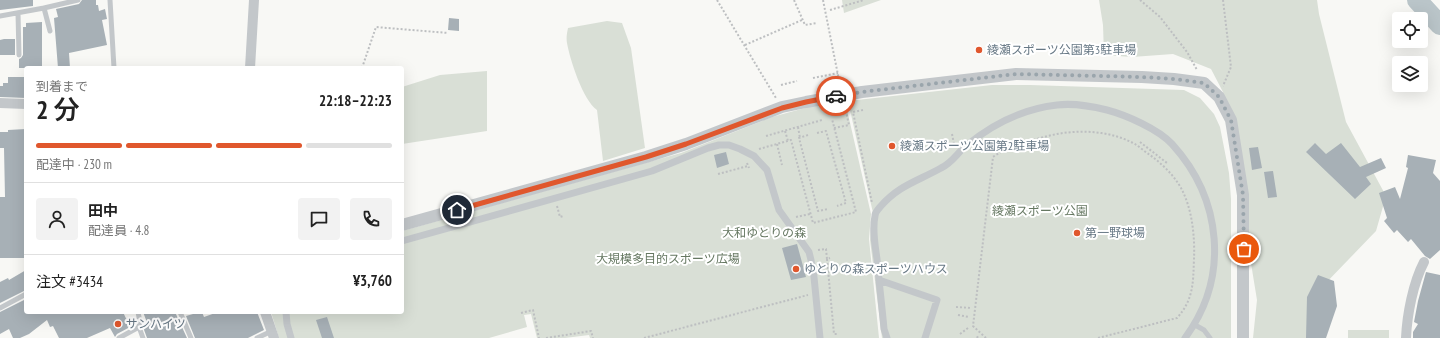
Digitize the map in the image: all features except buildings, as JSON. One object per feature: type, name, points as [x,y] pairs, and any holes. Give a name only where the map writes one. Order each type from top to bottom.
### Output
[{"type":"street","points":[[250,66],[254,0]]},
{"type":"street","points":[[404,224],[646,157],[686,144],[782,108],[842,95],[1016,74],[1142,77],[1204,83],[1219,97],[1231,120],[1243,195],[1243,338]]},
{"type":"street","points":[[0,103],[24,104]]},
{"type":"street","points":[[887,338],[884,329],[874,235],[875,214],[890,196],[907,185],[950,163],[965,146],[994,126],[1029,110],[1058,105],[1091,106],[1120,114],[1146,125],[1171,143],[1189,167],[1202,190],[1212,217],[1215,244],[1214,271],[1208,296],[1195,325],[1185,338]]},
{"type":"street","points":[[404,240],[652,171],[708,148],[720,145],[729,145],[740,148],[754,156],[767,170],[779,210],[809,252],[820,338]]},
{"type":"street","points":[[1406,338],[1406,320],[1419,270],[1424,262]]},
{"type":"street","points":[[879,280],[937,300],[925,338]]},
{"type":"street","points":[[266,314],[273,335]]},
{"type":"street","points":[[286,314],[291,338]]},
{"type":"lane","points":[[0,16],[78,0]]},
{"type":"lane","points":[[110,0],[114,66]]},
{"type":"lane","points":[[44,8],[50,31]]},
{"type":"lane","points":[[18,13],[19,55]]},
{"type":"lane","points":[[0,308],[24,295]]},
{"type":"lane","points":[[138,314],[139,327],[143,338]]},
{"type":"lane","points":[[181,314],[191,338]]},
{"type":"lane","points":[[1195,325],[1204,330],[1210,338]]},
{"type":"lane","points":[[119,338],[139,327]]},
{"type":"lane","points":[[257,338],[273,335]]},
{"type":"path","points":[[717,0],[782,108]]},
{"type":"path","points":[[794,0],[805,25],[817,23]]},
{"type":"path","points":[[823,0],[848,125],[834,128]]},
{"type":"path","points":[[830,10],[864,0]]},
{"type":"path","points":[[1140,0],[1160,17],[1187,52],[1204,83]]},
{"type":"path","points":[[1219,97],[1231,67],[1222,0]]},
{"type":"path","points":[[745,45],[802,20]]},
{"type":"path","points":[[363,66],[376,28],[448,33]]},
{"type":"path","points":[[813,78],[838,73]]},
{"type":"path","points":[[781,85],[797,81]]},
{"type":"path","points":[[863,110],[853,112],[875,214]]},
{"type":"path","points":[[785,130],[788,141],[790,140],[813,223],[856,212],[832,119]]},
{"type":"path","points":[[766,136],[822,120]]},
{"type":"path","points":[[798,127],[800,138],[798,138],[818,211],[828,209]]},
{"type":"path","points":[[817,133],[826,130],[846,204],[837,206]]},
{"type":"path","points":[[986,338],[973,326],[993,157],[1013,146],[1033,140],[1068,133],[1086,132],[1104,134],[1135,145],[1165,166],[1181,188],[1189,210],[1193,229],[1194,256],[1192,292],[1186,308],[1177,318],[1098,338]]},
{"type":"path","points":[[800,138],[808,135]]},
{"type":"path","points":[[746,152],[788,141]]},
{"type":"path","points":[[1140,142],[1167,163]]},
{"type":"path","points":[[777,144],[782,165]]},
{"type":"path","points":[[718,174],[748,166]]},
{"type":"path","points":[[555,198],[560,217],[563,216]]},
{"type":"path","points":[[799,216],[810,214]]},
{"type":"path","points":[[819,250],[826,249],[834,334],[837,334]]},
{"type":"path","points":[[644,338],[815,293]]},
{"type":"path","points":[[956,307],[972,308]]},
{"type":"path","points":[[520,313],[533,310],[539,338]]},
{"type":"path","points":[[958,315],[969,317]]},
{"type":"path","points":[[960,334],[968,328]]},
{"type":"path","points":[[546,338],[591,331],[593,338]]},
{"type":"green space","points":[[842,0],[881,0],[844,13]]},
{"type":"green space","points":[[1099,0],[1317,0],[1319,14],[1346,122],[1386,196],[1376,231],[1322,287],[1313,338],[1253,338],[1257,300],[1223,92],[1211,69],[1173,54],[1132,57],[1104,55],[1103,25]]},
{"type":"green space","points":[[607,21],[622,23],[631,48],[645,148],[603,161],[597,110],[582,89],[574,69],[567,37],[568,28]]},
{"type":"green space","points":[[487,71],[487,131],[404,144],[404,86],[440,75]]},
{"type":"green space","name":"綾瀬スポーツ公園","points":[[992,85],[1184,90],[1200,98],[1214,114],[1220,127],[1229,173],[1231,199],[1231,338],[882,338],[870,240],[873,213],[848,101]]},
{"type":"green space","name":"大和ゆとりの森","points":[[845,101],[871,214],[869,239],[879,338],[590,338],[589,335],[565,338],[537,338],[531,314],[524,315],[527,327],[489,338],[279,338],[272,314],[404,314],[404,230],[681,153],[772,117],[816,105]]},
{"type":"green space","points":[[1348,330],[1389,330],[1389,338],[1348,338]]},
{"type":"waterway","points":[[1417,0],[1440,25]]},
{"type":"way so far","points":[[836,96],[1016,74],[1142,77],[1204,83],[1219,97],[1231,120],[1243,195],[1244,249]]},
{"type":"place","name":"綾瀬スポーツ公園第3駐車場","points":[[979,50]]},
{"type":"place","name":"綾瀬スポーツ公園第2駐車場","points":[[892,146]]},
{"type":"place","name":"第一野球場","points":[[1077,233]]},
{"type":"place","name":"ゆとりの森スポーツハウス","points":[[796,269]]},
{"type":"place","name":"サンハイツ","points":[[118,324]]},
{"type":"route","points":[[457,210],[646,157],[686,144],[782,108],[836,96]]},
{"type":"park label","name":"大規模多目的スポーツ広場","points":[[668,259]]}]
